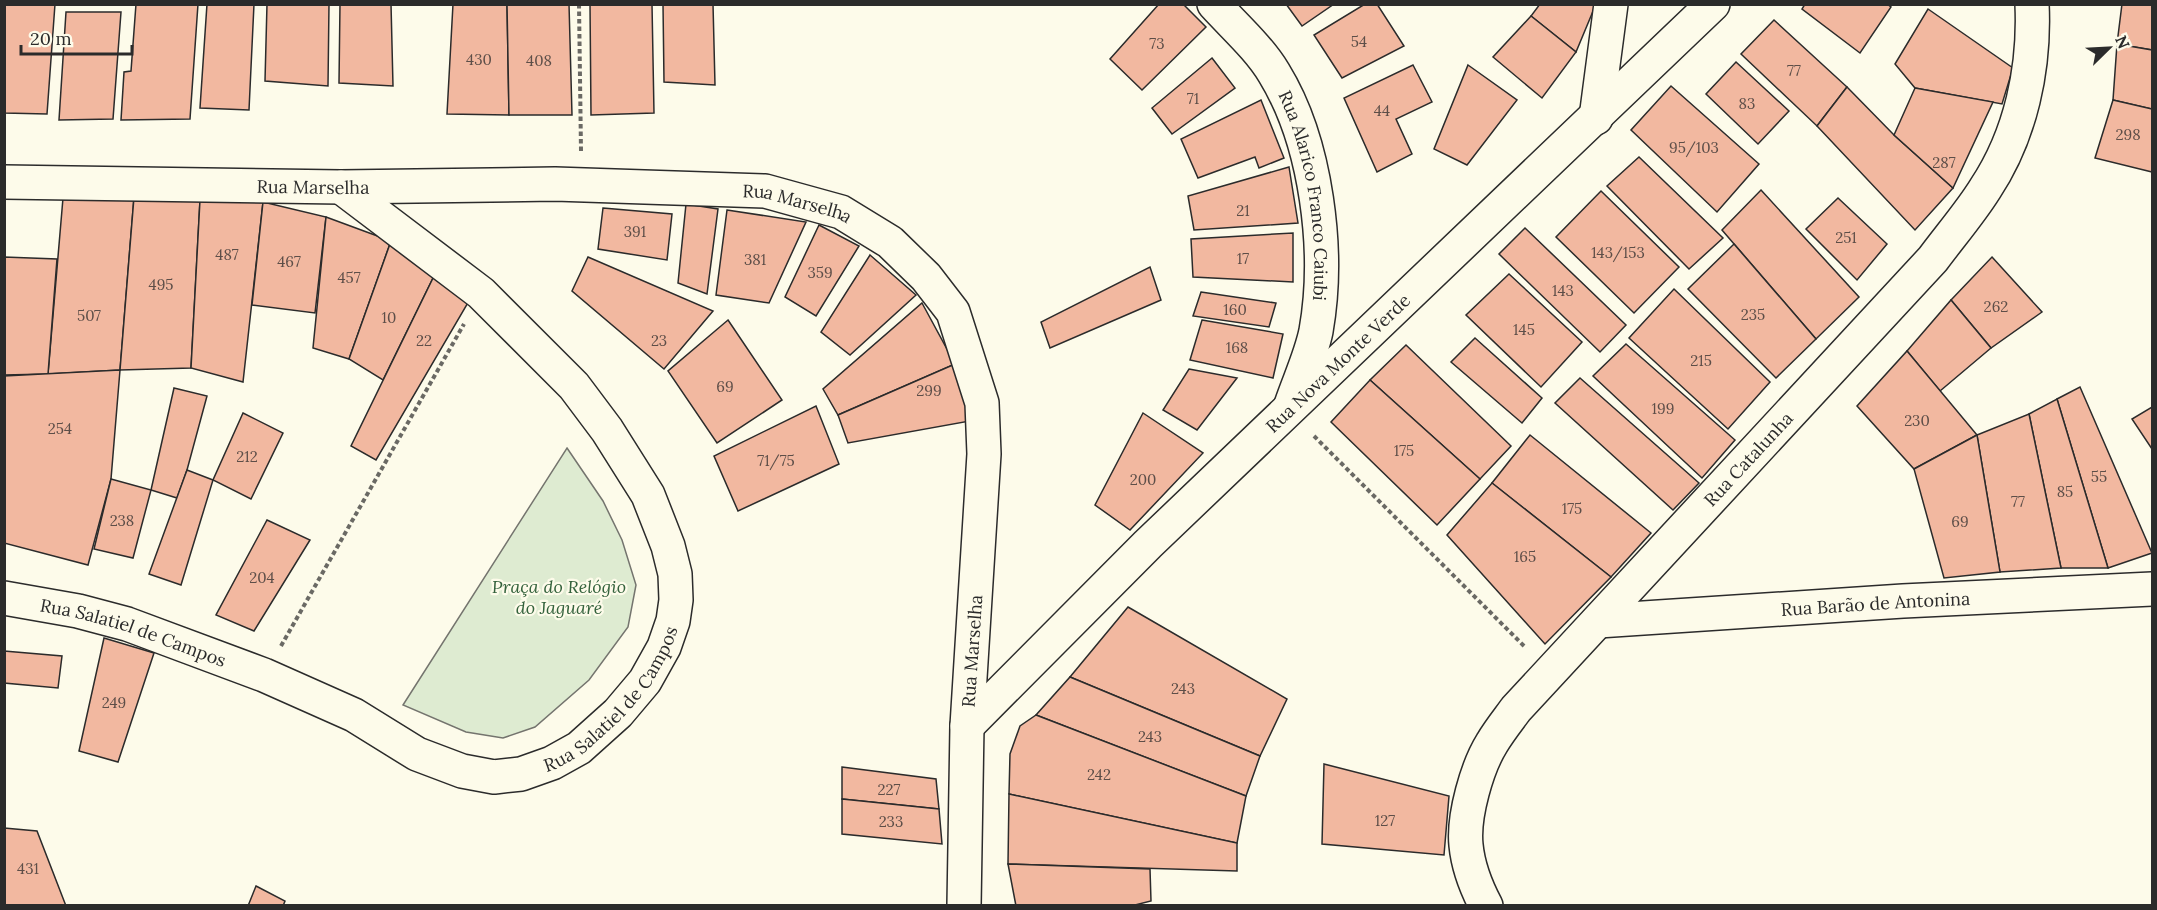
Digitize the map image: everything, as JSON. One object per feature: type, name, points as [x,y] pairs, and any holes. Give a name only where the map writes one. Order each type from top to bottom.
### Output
[{"type":"street","name":"Rua Alarico Franco Caiubi","points":[[1214,4],[1274,72],[1288,98],[1313,176],[1320,229],[1321,287],[1315,333],[1289,411]]},
{"type":"street","points":[[1596,118],[1611,4]]},
{"type":"street","name":"Rua Nova Monte Verde","points":[[967,726],[1148,544],[1713,4]]},
{"type":"street","name":"Rua Catalunha","points":[[1486,906],[1473,877],[1465,843],[1468,812],[1478,774],[1491,744],[1516,709],[1933,259],[1986,188],[2007,147],[2024,100],[2033,34],[2032,4]]},
{"type":"street","name":"Rua Marselha","points":[[4,182],[341,187],[555,184],[765,191],[841,212],[890,242],[926,277],[952,312],[982,403],[984,454],[967,726],[964,906]]},
{"type":"street","name":"Rua Salatiel de Campos","points":[[4,598],[78,611],[127,624],[264,675],[354,715],[417,754],[462,771],[494,777],[521,774],[552,763],[579,748],[618,713],[645,681],[664,647],[673,621],[676,600],[675,574],[668,546],[648,495],[607,429],[574,386],[481,293],[341,187]]},
{"type":"street","points":[[2138,590],[2152,575]]},
{"type":"street","name":"Rua Barão de Antonina","points":[[1598,621],[1903,601],[2138,590]]},
{"type":"path","points":[[579,4],[582,185]]},
{"type":"path","points":[[264,675],[481,293]]},
{"type":"path","points":[[1289,411],[1551,673]]},
{"type":"green space","name":"Praça do Relógio do Jaguaré","points":[[567,448],[603,501],[622,540],[636,585],[628,627],[589,680],[535,727],[503,738],[466,732],[403,705]]},
{"type":"building","points":[[4,4],[55,4],[47,114],[4,113]]},
{"type":"building","points":[[136,4],[198,4],[190,119],[121,120],[124,72],[131,71]]},
{"type":"building","points":[[207,4],[254,4],[249,110],[200,108]]},
{"type":"building","points":[[267,4],[329,4],[328,86],[265,81]]},
{"type":"building","points":[[340,4],[391,4],[393,86],[339,83]]},
{"type":"building","points":[[453,4],[507,4],[509,115],[447,114]]},
{"type":"building","points":[[507,4],[569,4],[572,115],[509,115]]},
{"type":"building","points":[[590,4],[652,4],[654,113],[591,115]]},
{"type":"building","points":[[663,4],[713,4],[715,85],[664,82]]},
{"type":"building","points":[[1159,4],[1183,4],[1206,27],[1142,90],[1110,59]]},
{"type":"building","points":[[1286,4],[1334,4],[1302,26]]},
{"type":"building","points":[[1365,4],[1377,4],[1404,46],[1342,78],[1314,35]]},
{"type":"building","points":[[1540,4],[1596,4],[1576,52],[1531,16]]},
{"type":"building","points":[[1805,4],[1887,4],[1891,7],[1860,53],[1802,9]]},
{"type":"building","points":[[2122,4],[2152,4],[2152,50],[2117,44]]},
{"type":"building","points":[[1928,9],[2013,68],[2002,104],[1915,88],[1895,64]]},
{"type":"building","points":[[66,12],[121,12],[113,119],[59,120]]},
{"type":"building","points":[[1531,16],[1576,52],[1542,98],[1493,57]]},
{"type":"building","points":[[1774,20],[1847,87],[1817,126],[1741,54]]},
{"type":"building","points":[[2117,44],[2152,50],[2152,109],[2113,100]]},
{"type":"building","points":[[1212,58],[1235,88],[1172,134],[1152,108]]},
{"type":"building","points":[[1736,62],[1789,111],[1758,144],[1706,94]]},
{"type":"building","points":[[1413,65],[1432,102],[1396,119],[1412,154],[1377,172],[1344,98]]},
{"type":"building","points":[[1468,65],[1517,100],[1467,165],[1434,149]]},
{"type":"building","points":[[1671,86],[1759,164],[1717,212],[1631,130]]},
{"type":"building","points":[[1847,87],[1894,135],[1953,188],[1915,230],[1817,126]]},
{"type":"building","points":[[1915,88],[1993,102],[1953,188],[1894,135]]},
{"type":"building","points":[[1261,100],[1284,158],[1259,168],[1255,157],[1198,178],[1181,139]]},
{"type":"building","points":[[2113,100],[2152,109],[2152,172],[2095,158]]},
{"type":"building","points":[[1639,157],[1723,238],[1689,269],[1607,186]]},
{"type":"building","points":[[1289,167],[1298,223],[1194,230],[1188,196]]},
{"type":"building","points":[[1761,190],[1859,297],[1816,339],[1722,230]]},
{"type":"building","points":[[1601,191],[1679,267],[1634,313],[1556,237]]},
{"type":"building","points":[[134,197],[120,370],[48,374],[63,198]]},
{"type":"building","points":[[134,197],[200,200],[191,368],[120,370]]},
{"type":"building","points":[[1838,198],[1887,244],[1857,280],[1806,229]]},
{"type":"building","points":[[200,200],[263,202],[243,382],[191,368]]},
{"type":"building","points":[[263,202],[326,217],[315,313],[252,305]]},
{"type":"building","points":[[686,204],[718,209],[707,294],[678,283]]},
{"type":"building","points":[[603,208],[672,214],[667,260],[598,249]]},
{"type":"building","points":[[727,210],[806,222],[769,303],[716,295]]},
{"type":"building","points":[[326,217],[391,241],[349,359],[313,348]]},
{"type":"building","points":[[819,225],[859,246],[816,316],[785,297]]},
{"type":"building","points":[[1525,228],[1626,325],[1600,352],[1499,254]]},
{"type":"building","points":[[1293,233],[1293,282],[1193,277],[1191,239]]},
{"type":"building","points":[[391,241],[435,274],[383,380],[349,359]]},
{"type":"building","points":[[1734,244],[1816,339],[1776,378],[1688,289]]},
{"type":"building","points":[[870,255],[916,295],[850,355],[821,332]]},
{"type":"building","points":[[4,257],[57,259],[48,374],[4,375]]},
{"type":"building","points":[[588,257],[713,311],[664,369],[572,291]]},
{"type":"building","points":[[1992,257],[2042,312],[1991,348],[1951,300]]},
{"type":"building","points":[[1150,267],[1161,300],[1050,348],[1041,322]]},
{"type":"building","points":[[435,274],[469,301],[376,460],[351,446]]},
{"type":"building","points":[[1509,274],[1582,342],[1541,387],[1466,315]]},
{"type":"building","points":[[1674,289],[1770,382],[1728,429],[1629,338]]},
{"type":"building","points":[[1201,292],[1276,303],[1269,327],[1193,316]]},
{"type":"building","points":[[1951,300],[1991,348],[1940,391],[1907,351]]},
{"type":"building","points":[[922,303],[955,364],[838,415],[823,389]]},
{"type":"building","points":[[728,320],[782,400],[717,443],[668,371]]},
{"type":"building","points":[[1202,320],[1283,334],[1273,378],[1190,360]]},
{"type":"building","points":[[1475,338],[1542,398],[1522,423],[1451,362]]},
{"type":"building","points":[[1626,344],[1735,440],[1702,478],[1593,376]]},
{"type":"building","points":[[1406,345],[1511,446],[1480,479],[1370,380]]},
{"type":"building","points":[[1907,351],[1977,435],[1914,469],[1857,406]]},
{"type":"building","points":[[955,364],[970,421],[848,443],[838,415]]},
{"type":"building","points":[[1189,369],[1237,378],[1197,430],[1163,410]]},
{"type":"building","points":[[120,370],[111,479],[88,565],[4,543],[4,376]]},
{"type":"building","points":[[1580,378],[1699,483],[1673,510],[1555,403]]},
{"type":"building","points":[[1370,380],[1480,479],[1437,525],[1331,422]]},
{"type":"building","points":[[2080,387],[2152,553],[2108,568],[2057,399]]},
{"type":"building","points":[[174,388],[207,396],[177,498],[151,490]]},
{"type":"building","points":[[2057,399],[2108,568],[2061,568],[2029,414]]},
{"type":"building","points":[[816,406],[839,464],[738,511],[714,456]]},
{"type":"building","points":[[2152,407],[2152,449],[2132,419]]},
{"type":"building","points":[[243,413],[283,433],[251,499],[213,480]]},
{"type":"building","points":[[1143,413],[1203,453],[1130,530],[1095,505]]},
{"type":"building","points":[[2029,414],[2061,568],[2000,572],[1977,435]]},
{"type":"building","points":[[1530,435],[1651,533],[1611,577],[1492,483]]},
{"type":"building","points":[[1977,435],[2000,572],[1944,578],[1914,469]]},
{"type":"building","points":[[187,470],[213,480],[181,585],[149,574]]},
{"type":"building","points":[[111,479],[151,490],[133,558],[94,549]]},
{"type":"building","points":[[1492,483],[1611,577],[1545,644],[1447,535]]},
{"type":"building","points":[[267,520],[310,540],[254,631],[216,615]]},
{"type":"building","points":[[1128,607],[1287,699],[1260,756],[1070,677]]},
{"type":"building","points":[[104,638],[154,653],[118,762],[79,751]]},
{"type":"building","points":[[4,651],[62,656],[58,688],[4,683]]},
{"type":"building","points":[[1070,677],[1260,756],[1246,796],[1036,715]]},
{"type":"building","points":[[1036,715],[1246,796],[1237,843],[1009,794],[1010,754],[1020,726]]},
{"type":"building","points":[[1324,764],[1449,796],[1444,855],[1322,844]]},
{"type":"building","points":[[842,767],[936,779],[939,809],[842,799]]},
{"type":"building","points":[[1009,794],[1237,843],[1237,871],[1008,864]]},
{"type":"building","points":[[842,799],[939,809],[942,844],[842,834]]},
{"type":"building","points":[[4,828],[37,831],[66,906],[4,906]]},
{"type":"building","points":[[1008,864],[1150,869],[1151,901],[1131,906],[1016,906]]},
{"type":"building","points":[[256,886],[285,901],[283,906],[248,906]]}]
